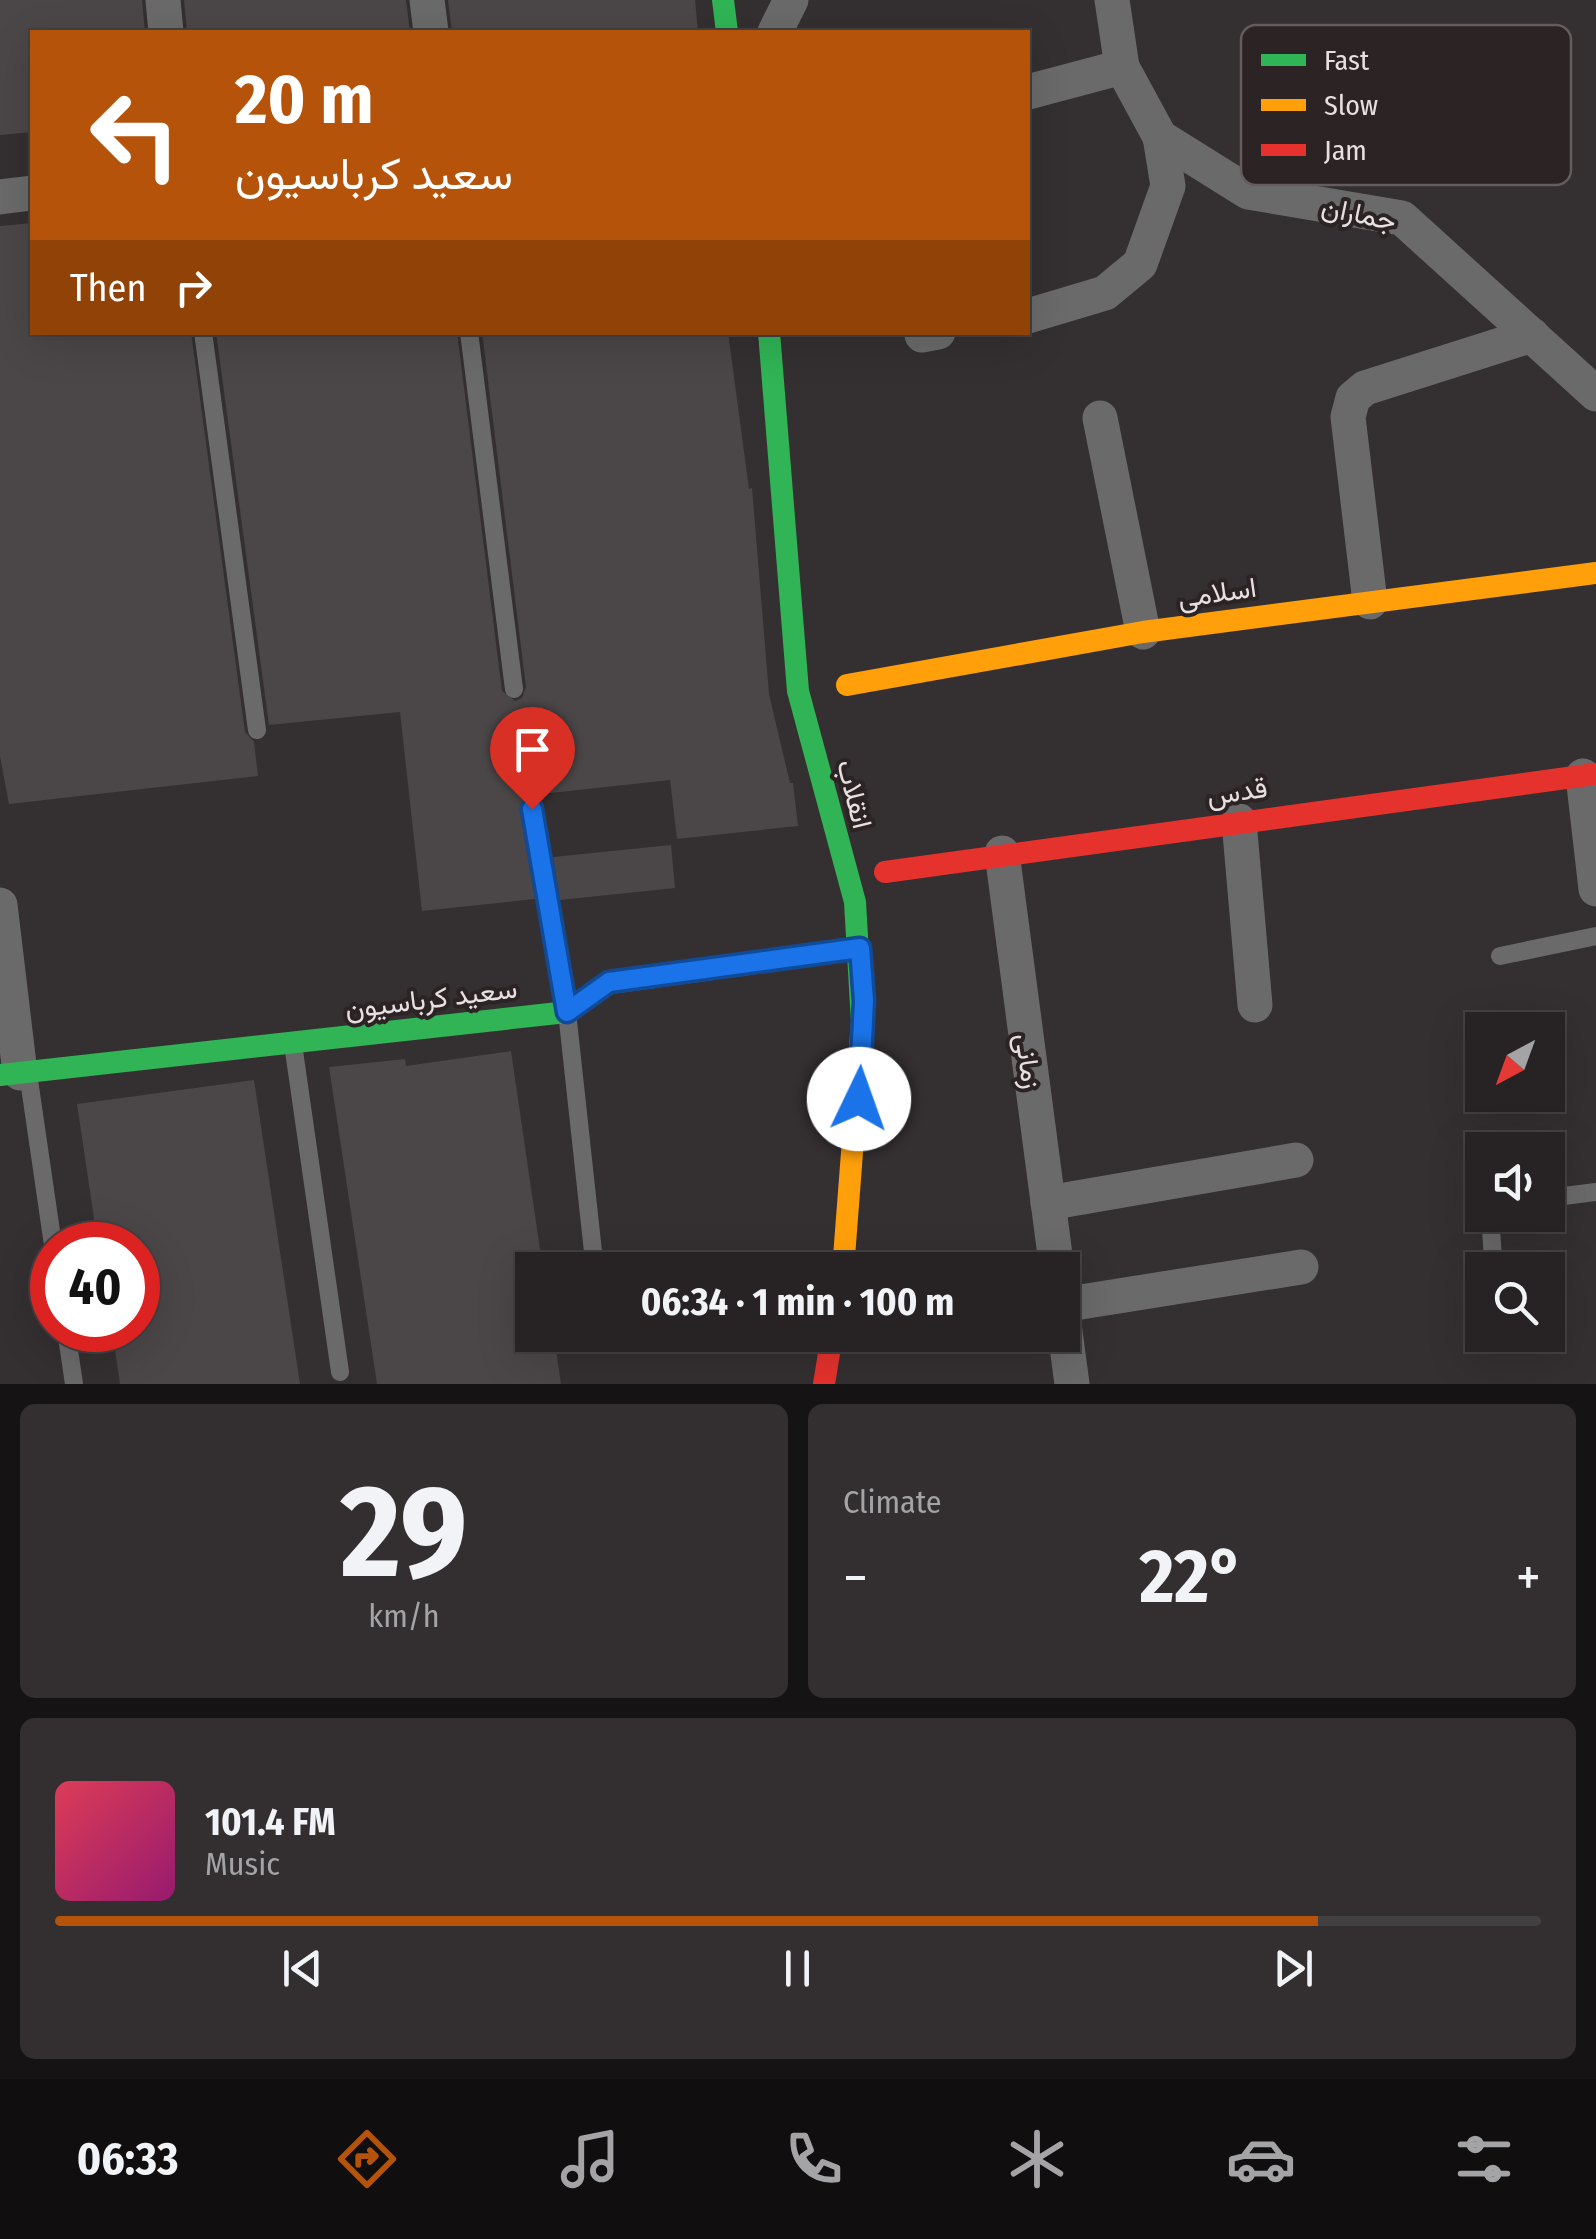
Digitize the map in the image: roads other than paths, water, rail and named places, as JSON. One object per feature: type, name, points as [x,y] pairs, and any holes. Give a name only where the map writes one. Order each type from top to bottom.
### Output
[{"type":"street","points":[[162,0],[166,30]]},
{"type":"street","points":[[427,0],[431,30]]},
{"type":"street","points":[[723,0],[727,30]]},
{"type":"street","points":[[776,30],[791,0]]},
{"type":"street","name":"جماران","points":[[1112,0],[1122,67],[1160,137],[1248,192],[1402,218],[1596,394]]},
{"type":"street","points":[[1030,91],[1122,67]]},
{"type":"street","points":[[1030,315],[1105,294],[1140,264],[1168,186],[1160,137]]},
{"type":"street","points":[[0,196],[30,193]]},
{"type":"street","name":"انقلاب","points":[[770,335],[798,691],[855,902],[860,948],[864,1001],[844,1252]]},
{"type":"street","points":[[1370,602],[1348,417],[1352,398],[1365,388],[1532,335]]},
{"type":"street","points":[[1100,418],[1143,632]]},
{"type":"street","name":"اسلامی","points":[[847,685],[1143,632],[1596,572]]},
{"type":"street","points":[[1589,775],[1596,889]]},
{"type":"street","name":"قدس","points":[[886,872],[1589,775]]},
{"type":"street","points":[[1239,821],[1255,1005]]},
{"type":"street","name":"زمانی","points":[[1002,853],[1055,1252]]},
{"type":"street","points":[[0,905],[16,1073]]},
{"type":"street","name":"سعید کرباسیون","points":[[16,1073],[567,1012],[609,982],[860,948]]},
{"type":"street","points":[[1048,1204],[1296,1160]]},
{"type":"street","points":[[1080,1304],[1301,1267]]},
{"type":"street","points":[[824,1384],[829,1352]]},
{"type":"street","points":[[1068,1352],[1072,1384]]},
{"type":"lane","points":[[204,335],[257,730]]},
{"type":"lane","points":[[469,335],[514,689]]},
{"type":"lane","points":[[532,809],[567,1012],[593,1252]]},
{"type":"lane","points":[[1500,956],[1596,936]]},
{"type":"lane","points":[[294,1044],[340,1372]]},
{"type":"lane","points":[[16,1073],[48,1222]]},
{"type":"lane","points":[[1565,1196],[1596,1192]]},
{"type":"lane","points":[[69,1352],[74,1384]]}]
